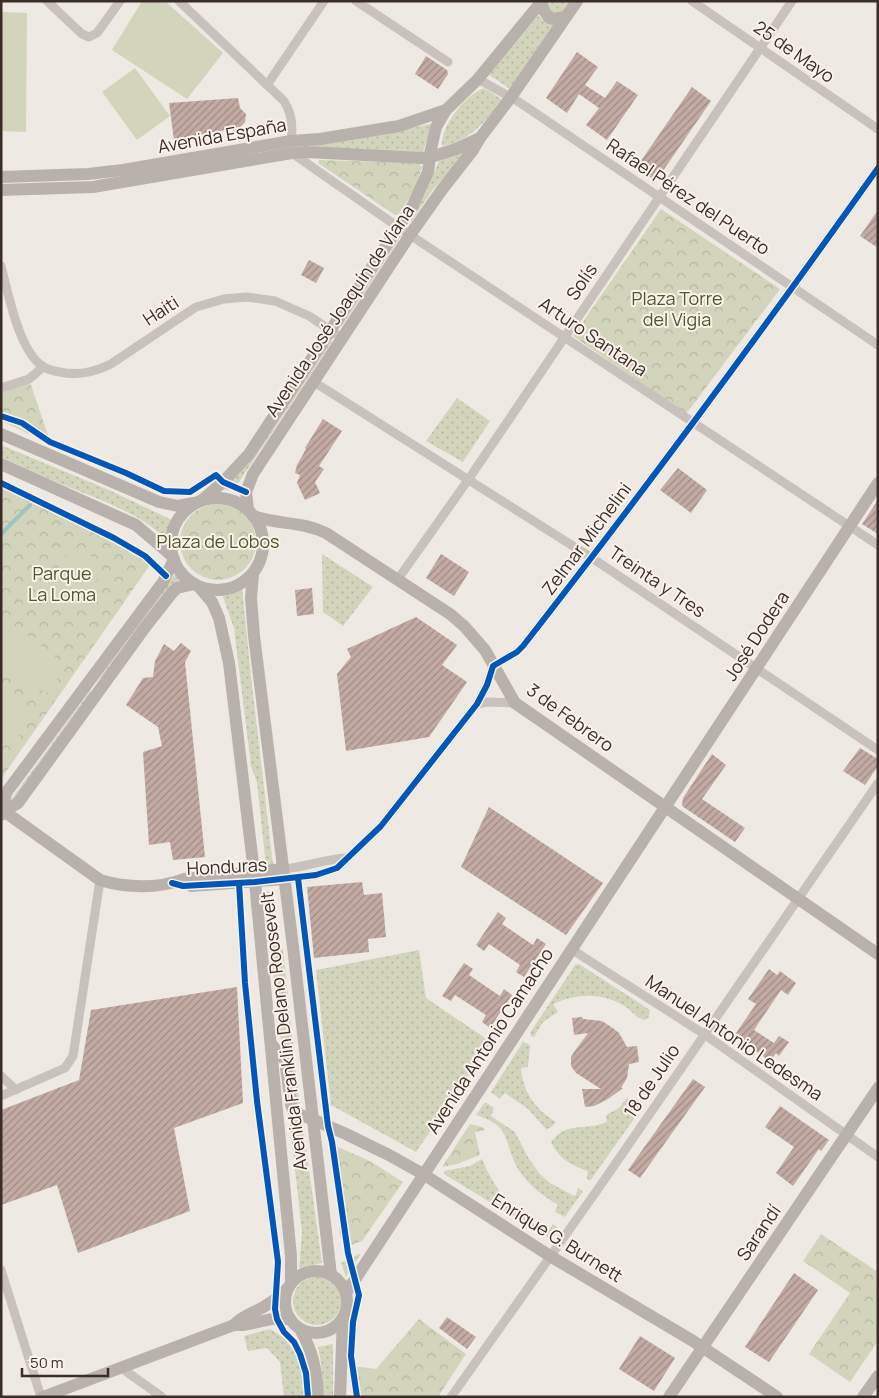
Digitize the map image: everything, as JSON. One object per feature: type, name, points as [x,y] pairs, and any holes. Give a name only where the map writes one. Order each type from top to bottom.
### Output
[{"type":"main road","points":[[542,1],[543,8],[549,18],[566,17]]},
{"type":"main road","name":"Avenida José Joaquín de Viana","points":[[199,502],[223,482],[249,454],[398,227],[422,188],[428,172],[436,127],[446,110],[478,79],[542,1]]},
{"type":"main road","name":"Avenida José Joaquín de Viana","points":[[251,513],[246,492],[253,474],[410,235],[511,97],[576,2]]},
{"type":"main road","name":"Avenida España","points":[[1,190],[93,187],[292,147],[320,139],[399,126],[446,110]]},
{"type":"main road","name":"Avenida José Joaquín de Viana","points":[[431,157],[456,149],[480,138]]},
{"type":"main road","name":"Avenida España","points":[[1,177],[88,174],[292,147],[306,152],[431,157]]},
{"type":"main road","points":[[1,434],[159,502],[178,506],[212,498],[228,500],[239,504],[251,513],[262,534],[263,547],[260,561],[253,574],[244,582],[234,587],[223,590],[212,590],[197,586],[177,588],[100,689],[18,803],[2,811]]},
{"type":"main road","points":[[1,464],[136,525],[173,558],[184,576],[197,586]]},
{"type":"main road","name":"José Dodera","points":[[665,807],[878,483]]},
{"type":"main road","points":[[2,811],[6,793],[162,582],[173,558],[171,544],[173,531],[178,520],[186,510],[199,502]]},
{"type":"main road","name":"3 de Febrero","points":[[251,513],[276,523],[297,523],[326,532],[450,614],[464,626],[484,650],[515,703],[878,954]]},
{"type":"main road","name":"Avenida Franklin Delano Roosevelt","points":[[253,574],[251,598],[254,636],[331,1275]]},
{"type":"main road","name":"Avenida Franklin Delano Roosevelt","points":[[197,586],[212,602],[219,618],[229,663],[272,1045],[292,1256],[289,1286]]},
{"type":"main road","points":[[89,681],[100,689]]},
{"type":"main road","name":"Avenida Antonio Camacho","points":[[346,1293],[665,807]]},
{"type":"main road","name":"Honduras","points":[[2,811],[100,880],[124,886],[172,883],[183,886],[284,874]]},
{"type":"main road","name":"Enrique G. Burnett","points":[[272,1045],[285,1060],[290,1105],[295,1114],[312,1118],[389,1154],[550,1256],[702,1347],[777,1397]]},
{"type":"main road","name":"Sarandí","points":[[669,1397],[878,1088]]},
{"type":"main road","points":[[234,1325],[240,1318],[276,1299],[297,1277],[314,1271],[331,1275],[346,1293],[347,1302],[343,1318],[340,1397]]},
{"type":"main road","points":[[289,1286],[285,1302],[286,1311],[290,1319],[300,1329],[309,1345],[315,1363],[318,1397]]},
{"type":"main road","points":[[300,1329],[319,1333],[328,1331],[343,1318]]},
{"type":"main road","points":[[42,1397],[234,1325],[244,1325],[272,1319],[290,1319]]},
{"type":"main road","points":[[863,1397],[878,1376]]},
{"type":"main road","points":[[340,1383],[346,1397]]},
{"type":"street","points":[[47,1],[82,34],[89,37],[98,33],[120,1]]},
{"type":"street","points":[[179,1],[284,101],[289,109],[292,147]]},
{"type":"street","points":[[267,86],[324,1]]},
{"type":"street","points":[[356,1],[448,62]]},
{"type":"street","name":"25 de Mayo","points":[[692,1],[878,129]]},
{"type":"street","name":"Solís","points":[[398,579],[468,480],[792,1]]},
{"type":"street","name":"Rafael Pérez del Puerto","points":[[478,79],[511,97],[878,345]]},
{"type":"street","name":"Arturo Santana","points":[[292,147],[398,227],[878,545]]},
{"type":"street","name":"Zelmar Michelini","points":[[493,666],[523,646],[592,558],[694,423],[878,168]]},
{"type":"street","points":[[1,266],[18,329],[34,357],[43,367],[29,378],[1,388]]},
{"type":"street","name":"Haiti","points":[[43,367],[59,372],[80,374],[97,370],[111,364],[196,308],[224,299],[247,297],[276,301],[309,316],[342,338]]},
{"type":"street","name":"Treinta y Tres","points":[[314,382],[592,558],[878,750]]},
{"type":"street","points":[[284,874],[304,866],[346,858],[381,826],[477,704],[487,685],[493,666]]},
{"type":"street","points":[[477,704],[487,702],[515,703]]},
{"type":"street","name":"18 de Julio","points":[[451,1397],[878,783]]},
{"type":"street","points":[[1,1096],[65,1068],[73,1056],[100,880]]},
{"type":"street","name":"Manuel Antonio Ledesma","points":[[571,949],[704,1034],[878,1157]]},
{"type":"street","points":[[1,1076],[16,1090]]},
{"type":"street","points":[[1,1270],[4,1286],[42,1397]]},
{"type":"street","points":[[120,1367],[162,1397]]},
{"type":"green space","points":[[142,1],[165,1],[223,53],[187,99],[112,50]]},
{"type":"green space","points":[[550,1],[570,1],[564,12],[552,13],[548,7]]},
{"type":"green space","points":[[1,12],[27,13],[26,132],[1,131]]},
{"type":"green space","points":[[539,15],[543,21],[555,24],[510,89],[489,75]]},
{"type":"green space","points":[[135,68],[170,116],[137,140],[102,92]]},
{"type":"green space","points":[[484,88],[501,99],[501,102],[468,136],[460,141],[442,146],[445,130],[455,112],[469,97]]},
{"type":"green space","points":[[430,124],[423,152],[311,147],[310,144],[372,136]]},
{"type":"green space","points":[[464,151],[466,153],[431,192],[411,222],[439,161]]},
{"type":"green space","points":[[319,160],[419,163],[422,167],[414,191],[398,215],[395,215],[318,163]]},
{"type":"green space","name":"Plaza Torre del Vigia","points":[[661,209],[780,289],[686,414],[573,336]]},
{"type":"green space","points":[[400,235],[342,326],[340,325]]},
{"type":"green space","points":[[330,341],[332,342],[233,491],[223,489]]},
{"type":"green space","points":[[30,382],[51,444],[1,421],[1,393]]},
{"type":"green space","points":[[457,398],[490,421],[463,462],[426,441]]},
{"type":"green space","points":[[1,445],[109,490],[172,520],[167,529],[166,540],[156,530],[129,513],[1,457]]},
{"type":"green space","name":"Parque La Loma","points":[[1,486],[152,562],[1,779]]},
{"type":"green space","name":"Plaza de Lobos","points":[[218,504],[233,507],[245,515],[253,527],[256,542],[253,557],[245,569],[233,577],[218,580],[203,577],[191,569],[183,557],[180,542],[183,527],[191,515],[203,507]]},
{"type":"green space","points":[[82,552],[97,559],[98,574],[94,590],[87,599],[74,605],[56,600],[52,589],[60,564],[68,554]]},
{"type":"green space","points":[[322,554],[373,587],[343,626],[323,612]]},
{"type":"green space","points":[[176,573],[182,580],[173,587],[101,680],[99,679]]},
{"type":"green space","points":[[242,588],[273,865],[266,866],[257,783],[251,766],[234,628],[222,594]]},
{"type":"green space","points":[[1,615],[67,666],[48,693],[19,683],[1,663]]},
{"type":"green space","points":[[90,691],[92,692],[12,802],[10,801]]},
{"type":"green space","points":[[1,693],[33,716],[15,742],[1,732]]},
{"type":"green space","points":[[267,891],[270,892],[275,932],[283,951],[300,1107],[296,1107],[289,1055],[280,1037],[265,893]]},
{"type":"green space","points":[[419,950],[426,998],[491,1042],[416,1152],[331,1105],[316,970]]},
{"type":"green space","points":[[579,964],[650,1010],[649,1017],[645,1020],[642,1019],[626,1007],[608,999],[581,996],[553,1004],[558,1012],[543,1022],[534,1037],[531,1036],[530,1033],[575,965]]},
{"type":"green space","points":[[523,1042],[530,1045],[528,1067],[521,1068],[524,1085],[536,1106],[556,1122],[550,1128],[546,1129],[528,1109],[505,1093],[500,1099],[491,1092]]},
{"type":"green space","points":[[627,1098],[641,1109],[590,1181],[587,1179],[588,1171],[566,1161],[557,1153],[551,1142],[563,1131],[607,1122],[606,1115],[619,1108]]},
{"type":"green space","points":[[485,1102],[494,1108],[491,1116],[515,1132],[529,1159],[539,1173],[550,1183],[574,1196],[578,1188],[583,1191],[565,1217],[555,1212],[558,1205],[536,1190],[522,1175],[513,1159],[505,1136],[496,1124],[476,1115]]},
{"type":"green space","points":[[289,1117],[302,1119],[322,1263],[299,1268],[302,1231]]},
{"type":"green space","points":[[470,1124],[482,1127],[485,1130],[475,1132],[480,1155],[457,1164],[442,1167]]},
{"type":"green space","points":[[331,1144],[370,1161],[403,1182],[362,1241],[346,1247],[340,1235]]},
{"type":"green space","points":[[482,1159],[493,1182],[516,1211],[548,1231],[553,1224],[557,1227],[552,1235],[547,1237],[444,1174],[444,1171],[470,1166]]},
{"type":"green space","points":[[821,1234],[878,1272],[878,1341],[850,1382],[809,1354],[850,1293],[803,1261]]},
{"type":"green space","points":[[361,1253],[346,1277],[341,1263]]},
{"type":"green space","points":[[317,1277],[326,1279],[334,1284],[339,1292],[341,1301],[339,1310],[334,1318],[326,1323],[317,1325],[308,1323],[300,1318],[295,1310],[293,1301],[295,1292],[300,1284],[308,1279]]},
{"type":"green space","points":[[419,1319],[466,1354],[438,1397],[354,1397],[352,1366],[376,1369]]},
{"type":"green space","points":[[270,1329],[286,1340],[294,1352],[302,1375],[304,1397],[284,1397],[280,1362],[267,1348],[248,1351],[244,1336]]},
{"type":"green space","points":[[333,1344],[333,1397],[324,1397],[318,1347]]},
{"type":"building","points":[[577,52],[598,67],[585,85],[605,98],[617,81],[638,95],[607,140],[586,125],[599,108],[579,94],[567,113],[546,98]]},
{"type":"building","points":[[426,56],[447,70],[448,74],[438,89],[415,74]]},
{"type":"building","points":[[692,87],[711,101],[656,181],[636,168]]},
{"type":"building","points":[[238,98],[240,108],[246,114],[245,122],[240,127],[174,140],[169,103]]},
{"type":"building","points":[[878,210],[878,248],[860,236]]},
{"type":"building","points":[[309,260],[324,268],[316,283],[301,275]]},
{"type":"building","points":[[323,419],[342,431],[319,466],[324,469],[315,482],[320,493],[305,500],[297,483],[300,475],[295,473],[305,448]]},
{"type":"building","points":[[678,468],[707,490],[691,513],[660,490]]},
{"type":"building","points":[[878,500],[878,534],[862,524]]},
{"type":"building","points":[[441,554],[469,572],[454,596],[426,578]]},
{"type":"building","points":[[312,588],[314,614],[297,616],[295,590]]},
{"type":"building","points":[[416,617],[457,645],[442,665],[467,682],[429,737],[346,751],[337,674],[351,657],[347,649]]},
{"type":"building","points":[[181,643],[191,651],[185,662],[205,857],[173,860],[170,842],[149,845],[143,752],[162,746],[158,727],[126,705],[143,678],[153,677],[155,661],[164,644],[174,651]]},
{"type":"building","points":[[860,748],[878,759],[878,766],[865,785],[843,771]]},
{"type":"building","points":[[712,754],[726,765],[702,799],[745,828],[735,842],[682,806],[683,798]]},
{"type":"building","points":[[489,807],[603,883],[566,935],[461,867]]},
{"type":"building","points":[[362,882],[364,895],[382,893],[386,937],[368,939],[369,952],[314,958],[307,887]]},
{"type":"building","points":[[498,912],[506,918],[502,924],[533,945],[537,938],[546,944],[524,977],[516,972],[520,965],[489,944],[484,951],[476,945]]},
{"type":"building","points":[[464,963],[473,969],[469,975],[500,996],[504,989],[512,995],[490,1028],[482,1022],[486,1015],[455,995],[451,1001],[442,996]]},
{"type":"building","points":[[769,969],[777,975],[780,971],[796,983],[788,995],[781,990],[754,1030],[774,1043],[779,1036],[789,1042],[779,1056],[776,1053],[770,1061],[734,1036],[756,1004],[748,999]]},
{"type":"building","points":[[237,987],[243,1103],[174,1128],[190,1211],[78,1253],[57,1185],[1,1205],[1,1110],[79,1080],[91,1010]]},
{"type":"building","points":[[582,1017],[583,1019],[602,1021],[619,1033],[627,1047],[637,1046],[639,1062],[629,1064],[627,1078],[621,1088],[623,1088],[594,1106],[585,1107],[582,1089],[601,1089],[576,1073],[571,1066],[571,1057],[588,1033],[574,1035],[572,1018]]},
{"type":"building","points":[[693,1079],[705,1087],[640,1178],[628,1170]]},
{"type":"building","points":[[780,1106],[829,1140],[821,1151],[819,1149],[793,1186],[776,1173],[794,1147],[765,1127]]},
{"type":"building","points":[[794,1273],[818,1290],[769,1362],[745,1347]]},
{"type":"building","points":[[447,1317],[476,1337],[467,1349],[439,1328]]},
{"type":"building","points":[[640,1336],[675,1358],[654,1391],[619,1369]]},
{"type":"waterway","points":[[1,534],[30,505]]},
{"type":"cycle path","points":[[172,883],[183,886],[255,882],[316,875],[337,868],[381,826],[477,704],[487,685],[493,666],[517,652],[523,646],[569,587],[703,409],[878,168]]},
{"type":"cycle path","points":[[1,416],[22,423],[50,442],[126,473],[164,491],[190,492],[216,475],[223,482],[246,492]]},
{"type":"cycle path","points":[[1,483],[114,538],[145,556],[166,576]]},
{"type":"cycle path","points":[[298,878],[328,1126],[348,1253],[359,1295],[353,1322],[351,1356],[357,1397]]},
{"type":"cycle path","points":[[239,883],[245,983],[257,1101],[278,1262],[275,1309],[277,1319],[284,1332],[294,1342],[300,1354],[306,1373],[308,1397]]}]
